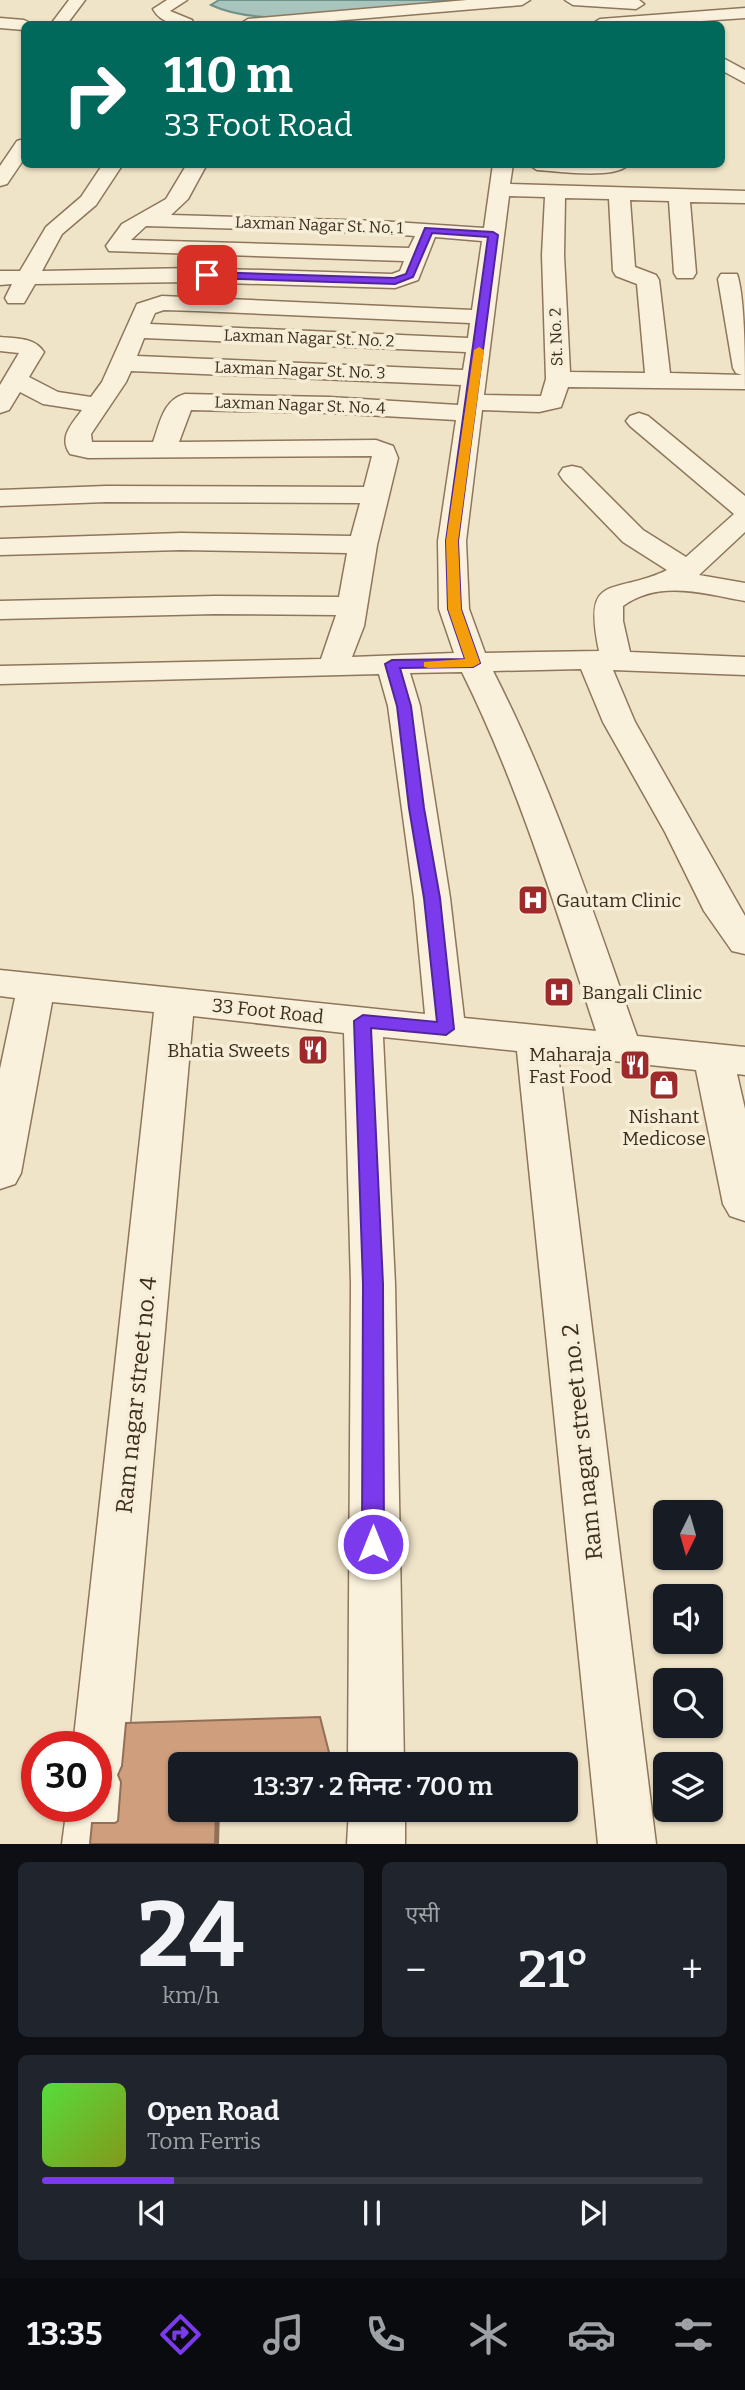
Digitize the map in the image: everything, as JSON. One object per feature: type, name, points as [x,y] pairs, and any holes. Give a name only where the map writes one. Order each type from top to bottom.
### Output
[{"type":"street","points":[[61,21],[76,0]]},
{"type":"street","points":[[179,21],[164,14],[162,9],[180,0]]},
{"type":"street","points":[[282,21],[521,0],[534,16]]},
{"type":"street","points":[[573,0],[649,5],[662,21],[745,13]]},
{"type":"street","points":[[0,23],[21,24]]},
{"type":"street","points":[[725,56],[744,78]]},
{"type":"street","points":[[0,180],[21,149]]},
{"type":"street","points":[[0,303],[11,302],[17,298],[53,231],[89,201],[110,168]]},
{"type":"street","points":[[103,276],[124,230],[132,223],[174,203],[195,168]]},
{"type":"street","points":[[503,168],[452,541],[454,609],[473,663],[507,730],[535,797],[621,1047]]},
{"type":"street","points":[[500,190],[745,197]]},
{"type":"street","name":"St. No. 2","points":[[472,397],[546,404],[555,397],[558,379],[552,255],[555,191]]},
{"type":"street","points":[[619,192],[624,271],[648,280],[658,379]]},
{"type":"street","points":[[679,194],[685,273]]},
{"type":"street","name":"Laxman Nagar St. No. 1","points":[[144,219],[493,235]]},
{"type":"street","points":[[0,278],[287,276],[395,281],[410,275],[428,230]]},
{"type":"street","points":[[117,246],[417,255]]},
{"type":"street","points":[[558,379],[743,380],[729,279]]},
{"type":"street","points":[[333,668],[349,626],[363,545],[385,458],[384,452],[376,448],[88,450],[79,448],[78,434],[114,383],[142,320],[162,303],[484,317]]},
{"type":"street","name":"Laxman Nagar St. No. 2","points":[[142,320],[480,346]]},
{"type":"street","points":[[0,344],[27,347],[32,352],[0,405]]},
{"type":"street","name":"Laxman Nagar St. No. 3","points":[[124,363],[472,397]]},
{"type":"street","points":[[16,380],[52,399],[97,405]]},
{"type":"street","name":"Laxman Nagar St. No. 4","points":[[163,450],[177,409],[185,401],[472,397]]},
{"type":"street","points":[[639,421],[743,519],[680,575],[621,594],[611,600],[607,608],[605,660],[618,722],[682,832],[722,911],[745,942]]},
{"type":"street","points":[[572,474],[633,536],[680,575],[745,592]]},
{"type":"street","points":[[0,498],[238,493],[375,495]]},
{"type":"street","points":[[223,541],[238,493]]},
{"type":"street","points":[[0,547],[74,542],[223,541],[363,545]]},
{"type":"street","points":[[0,610],[227,604],[353,606]]},
{"type":"street","points":[[0,675],[605,660],[745,666]]},
{"type":"street","points":[[392,664],[404,706],[432,898],[446,1029]]},
{"type":"street","points":[[0,1172],[18,985]]},
{"type":"street","name":"33 Foot Road","points":[[18,985],[730,1060]]},
{"type":"street","name":"Ram nagar street no. 4","points":[[102,1731],[175,1001]]},
{"type":"street","points":[[363,1021],[373,1284],[376,1752]]},
{"type":"street","name":"Ram nagar street no. 2","points":[[536,1040],[627,1844]]},
{"type":"street","points":[[730,1060],[745,1204]]},
{"type":"street","points":[[91,1844],[93,1822]]},
{"type":"street","points":[[376,1844],[377,1822]]},
{"type":"water","points":[[219,0],[455,0],[297,18],[236,13],[211,5]]},
{"type":"building","points":[[320,1717],[329,1752],[168,1752],[168,1822],[216,1822],[215,1844],[90,1844],[92,1823],[118,1821],[121,1782],[118,1775],[122,1766],[126,1723]]},
{"type":"slow traffic","points":[[429,664],[473,663],[454,609],[452,541],[479,350]]},
{"type":"place","name":"Gautam Clinic","points":[[533,900]]},
{"type":"place","name":"Bangali Clinic","points":[[559,992]]},
{"type":"place","name":"Bhatia Sweets","points":[[313,1050]]},
{"type":"place","name":"Maharaja Fast Food","points":[[635,1065]]},
{"type":"place","name":"Nishant Medicose","points":[[664,1085]]},
{"type":"route","points":[[207,275],[395,281],[410,275],[428,230],[493,235],[476,378],[452,541],[454,609],[473,663],[392,664],[404,706],[432,898],[446,1029],[363,1021],[373,1284],[373,1544]]}]
